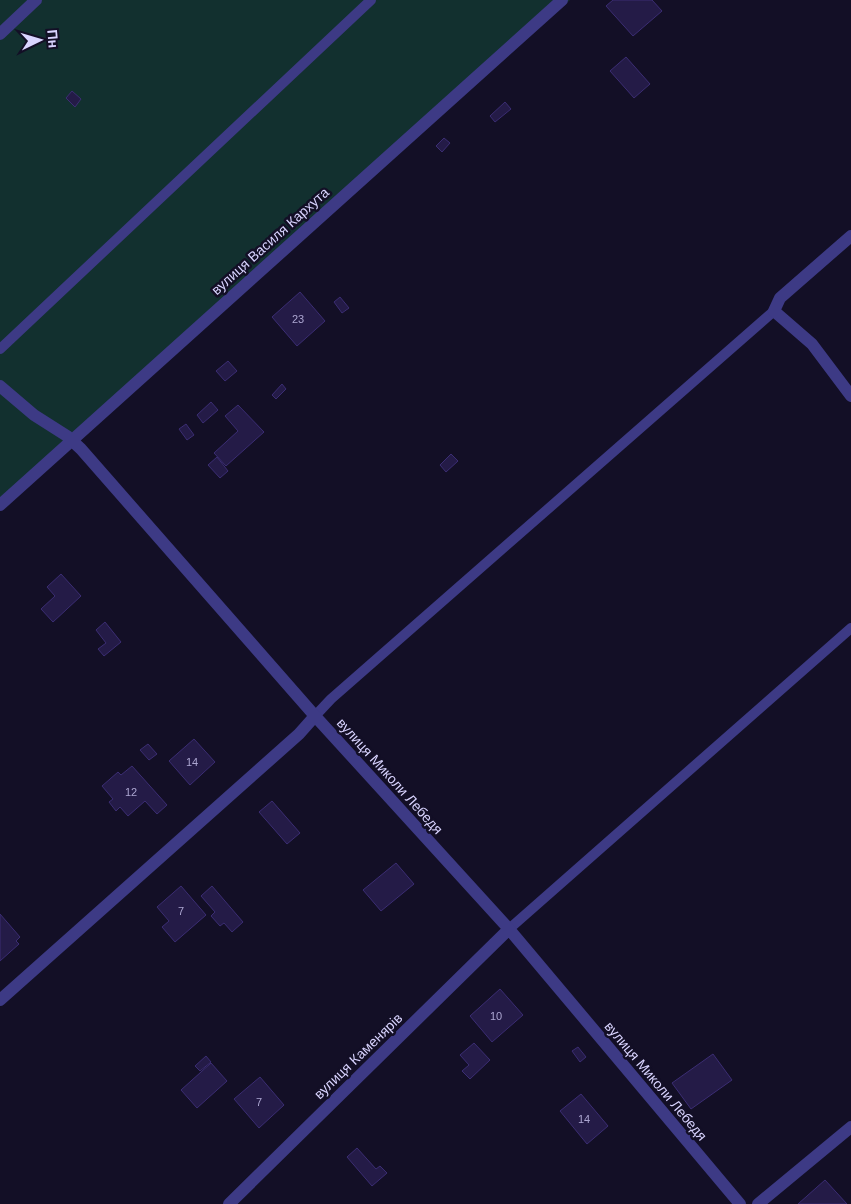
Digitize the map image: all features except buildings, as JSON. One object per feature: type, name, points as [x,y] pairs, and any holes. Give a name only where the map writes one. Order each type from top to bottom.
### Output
[{"type":"street","points":[[0,34],[36,0]]},
{"type":"street","name":"вулиця Василя Кархута","points":[[0,505],[71,439],[562,0]]},
{"type":"street","points":[[851,236],[780,298],[774,311],[812,344],[851,396]]},
{"type":"street","name":"вулиця Миколи Лебедя","points":[[0,386],[34,415],[71,439],[315,716],[509,929],[740,1204]]},
{"type":"street","points":[[0,1000],[299,734],[315,716]]},
{"type":"street","name":"вулиця Каменярів","points":[[229,1204],[509,929]]},
{"type":"street","points":[[758,1204],[851,1127]]},
{"type":"lane","points":[[0,349],[371,0]]},
{"type":"lane","points":[[315,716],[330,699],[774,311]]},
{"type":"lane","points":[[509,929],[851,628]]},
{"type":"green space","points":[[0,0],[570,0],[0,505]]}]
